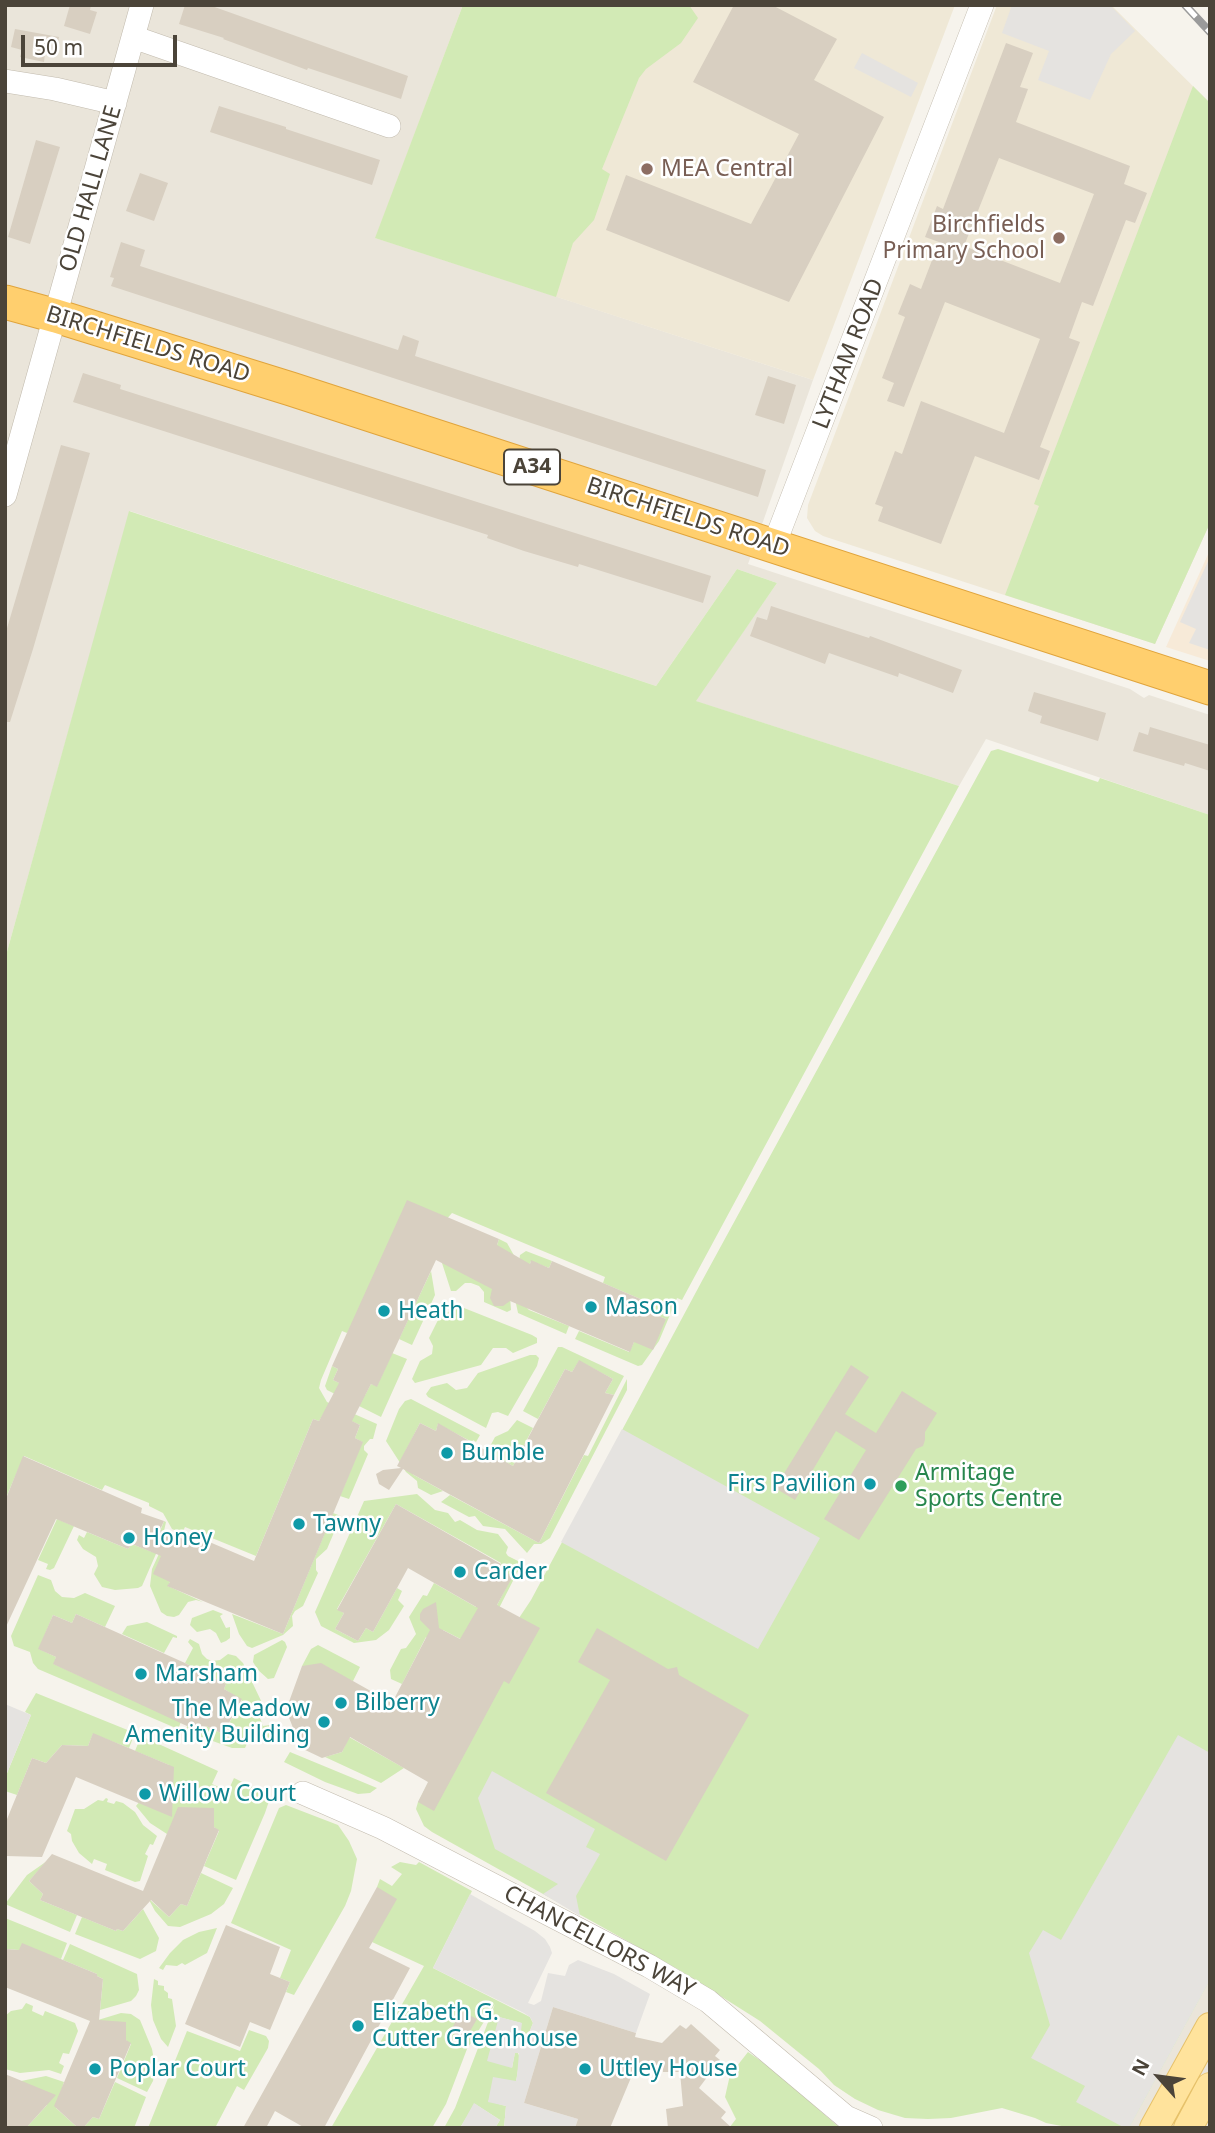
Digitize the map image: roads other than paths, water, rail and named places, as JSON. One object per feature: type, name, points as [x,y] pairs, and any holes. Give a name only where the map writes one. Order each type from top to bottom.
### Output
[{"type":"highway","name":"BIRCHFIELDS ROAD","points":[[5,302],[775,545],[1210,688]]},
{"type":"main road","points":[[1154,2128],[1210,2026]]},
{"type":"main road","points":[[1188,2128],[1210,2087]]},
{"type":"street","name":"OLD HALL LANE","points":[[5,495],[142,5]]},
{"type":"street","name":"LYTHAM ROAD","points":[[775,545],[982,5]]},
{"type":"street","points":[[133,37],[389,126]]},
{"type":"street","points":[[5,81],[115,103]]},
{"type":"street","name":"CHANCELLORS WAY","points":[[303,1793],[383,1828],[660,1973],[708,2001],[846,2117],[871,2128]]},
{"type":"railway","points":[[1185,5],[1210,32]]},
{"type":"place","name":"MEA Central","points":[[647,169]]},
{"type":"place","name":"Birchfields Primary School","points":[[1059,238]]},
{"type":"place","name":"Mason","points":[[591,1307]]},
{"type":"place","name":"Heath","points":[[384,1311]]},
{"type":"place","name":"Bumble","points":[[447,1453]]},
{"type":"place","name":"Firs Pavilion","points":[[870,1484]]},
{"type":"place","name":"Armitage Sports Centre","points":[[901,1486]]},
{"type":"place","name":"Tawny","points":[[299,1524]]},
{"type":"place","name":"Honey","points":[[129,1538]]},
{"type":"place","name":"Carder","points":[[460,1572]]},
{"type":"place","name":"Marsham","points":[[141,1674]]},
{"type":"place","name":"Bilberry","points":[[341,1703]]},
{"type":"place","name":"The Meadow Amenity Building","points":[[324,1722]]},
{"type":"place","name":"Willow Court","points":[[145,1794]]},
{"type":"place","name":"Elizabeth G. Cutter Greenhouse","points":[[358,2026]]},
{"type":"place","name":"Poplar Court","points":[[95,2069]]},
{"type":"place","name":"Uttley House","points":[[585,2069]]}]
